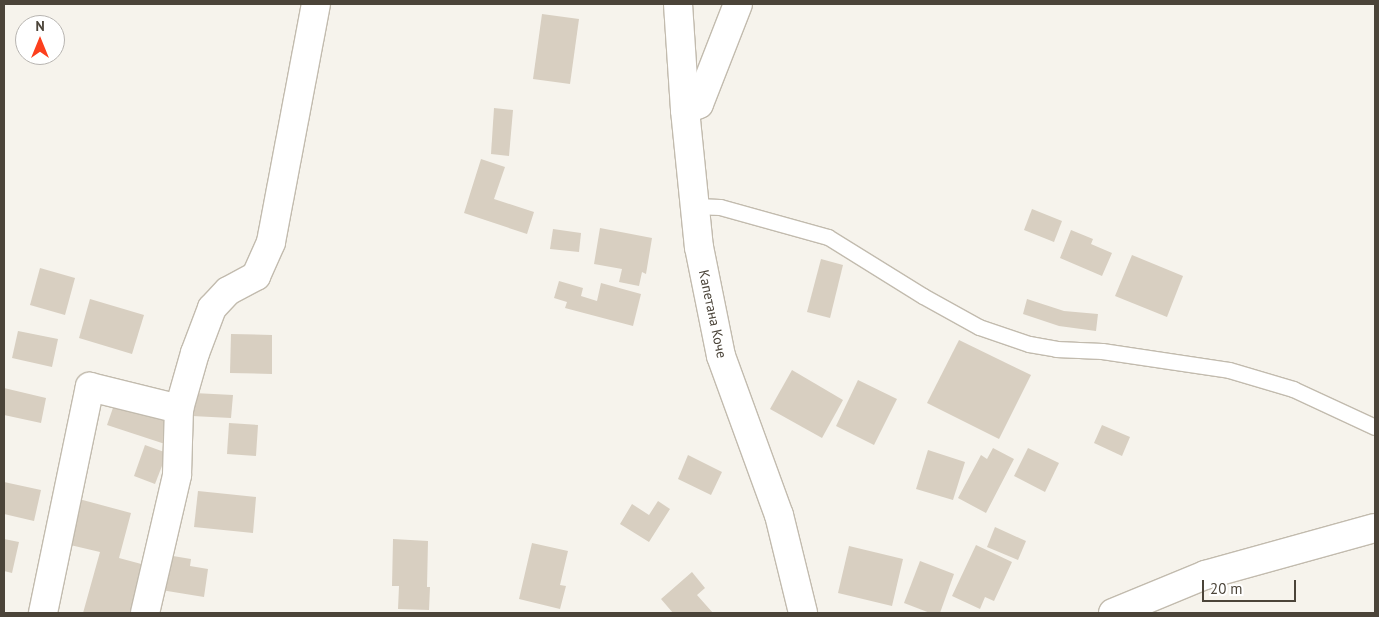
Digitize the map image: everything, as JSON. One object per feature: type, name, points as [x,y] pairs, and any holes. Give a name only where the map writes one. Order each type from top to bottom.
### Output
[{"type":"street","points":[[145,613],[177,475],[179,408],[195,353],[212,308],[228,291],[256,276],[271,242],[316,4]]},
{"type":"street","name":"Капетана Коче","points":[[678,4],[685,110],[699,248],[721,356],[779,515],[803,613]]},
{"type":"street","points":[[685,110],[699,104],[738,4]]},
{"type":"street","points":[[43,613],[90,387],[179,408]]},
{"type":"street","points":[[1112,613],[1205,575],[1375,528]]},
{"type":"lane","points":[[694,206],[720,207],[828,236],[923,296],[979,327],[1029,344],[1056,349],[1102,351],[1229,370],[1293,389],[1375,427]]},
{"type":"building","points":[[542,14],[579,19],[570,84],[533,79]]},
{"type":"building","points":[[494,108],[513,110],[509,156],[491,154]]},
{"type":"building","points":[[481,159],[505,167],[494,199],[534,212],[527,234],[464,213]]},
{"type":"building","points":[[1032,209],[1062,221],[1054,242],[1024,230]]},
{"type":"building","points":[[600,228],[652,238],[646,274],[642,272],[639,286],[619,282],[622,269],[594,264]]},
{"type":"building","points":[[553,229],[581,233],[579,252],[550,249]]},
{"type":"building","points":[[1071,230],[1093,239],[1091,244],[1112,253],[1102,276],[1060,258]]},
{"type":"building","points":[[1132,255],[1183,276],[1167,317],[1115,296]]},
{"type":"building","points":[[821,259],[843,265],[830,318],[807,312]]},
{"type":"building","points":[[40,268],[75,278],[65,315],[30,305]]},
{"type":"building","points":[[559,281],[583,288],[581,296],[597,301],[601,283],[641,294],[633,326],[565,308],[567,302],[554,298]]},
{"type":"building","points":[[90,299],[144,315],[132,354],[79,338]]},
{"type":"building","points":[[1027,299],[1064,311],[1098,314],[1096,331],[1059,326],[1023,314]]},
{"type":"building","points":[[18,331],[58,339],[52,367],[12,358]]},
{"type":"building","points":[[231,334],[272,335],[272,374],[230,373]]},
{"type":"building","points":[[959,340],[1031,375],[999,439],[927,403]]},
{"type":"building","points":[[792,370],[843,400],[822,438],[770,409]]},
{"type":"building","points":[[858,380],[897,399],[874,445],[836,426]]},
{"type":"building","points":[[4,388],[46,398],[41,423],[4,415]]},
{"type":"building","points":[[194,393],[233,395],[231,418],[192,416]]},
{"type":"building","points":[[115,402],[176,423],[168,445],[107,425]]},
{"type":"building","points":[[229,423],[258,425],[256,456],[227,454]]},
{"type":"building","points":[[1102,425],[1130,437],[1122,456],[1094,443]]},
{"type":"building","points":[[145,445],[167,453],[155,484],[134,476]]},
{"type":"building","points":[[993,448],[1014,459],[986,513],[958,498],[981,455],[987,459]]},
{"type":"building","points":[[1028,448],[1059,463],[1045,492],[1014,476]]},
{"type":"building","points":[[928,450],[965,462],[953,500],[916,489]]},
{"type":"building","points":[[688,455],[722,472],[711,495],[678,479]]},
{"type":"building","points":[[4,482],[41,490],[34,521],[4,514]]},
{"type":"building","points":[[198,491],[256,497],[253,533],[194,527]]},
{"type":"building","points":[[79,499],[131,513],[119,558],[145,565],[131,613],[83,613],[100,552],[66,544]]},
{"type":"building","points":[[658,501],[670,509],[649,542],[620,524],[632,504],[649,515]]},
{"type":"building","points":[[995,527],[1026,541],[1018,560],[987,547]]},
{"type":"building","points":[[4,539],[19,542],[12,573],[4,571]]},
{"type":"building","points":[[393,539],[428,541],[427,587],[430,587],[429,610],[398,609],[399,586],[392,586]]},
{"type":"building","points":[[532,543],[568,551],[560,585],[566,586],[560,609],[519,599]]},
{"type":"building","points":[[976,545],[1012,562],[994,601],[985,597],[980,609],[952,596]]},
{"type":"building","points":[[849,546],[903,559],[892,606],[838,593]]},
{"type":"building","points":[[167,555],[191,559],[190,566],[208,569],[204,597],[161,590]]},
{"type":"building","points":[[920,561],[954,574],[940,613],[930,613],[904,603]]},
{"type":"building","points":[[692,572],[705,588],[697,595],[713,613],[673,613],[661,599]]}]
